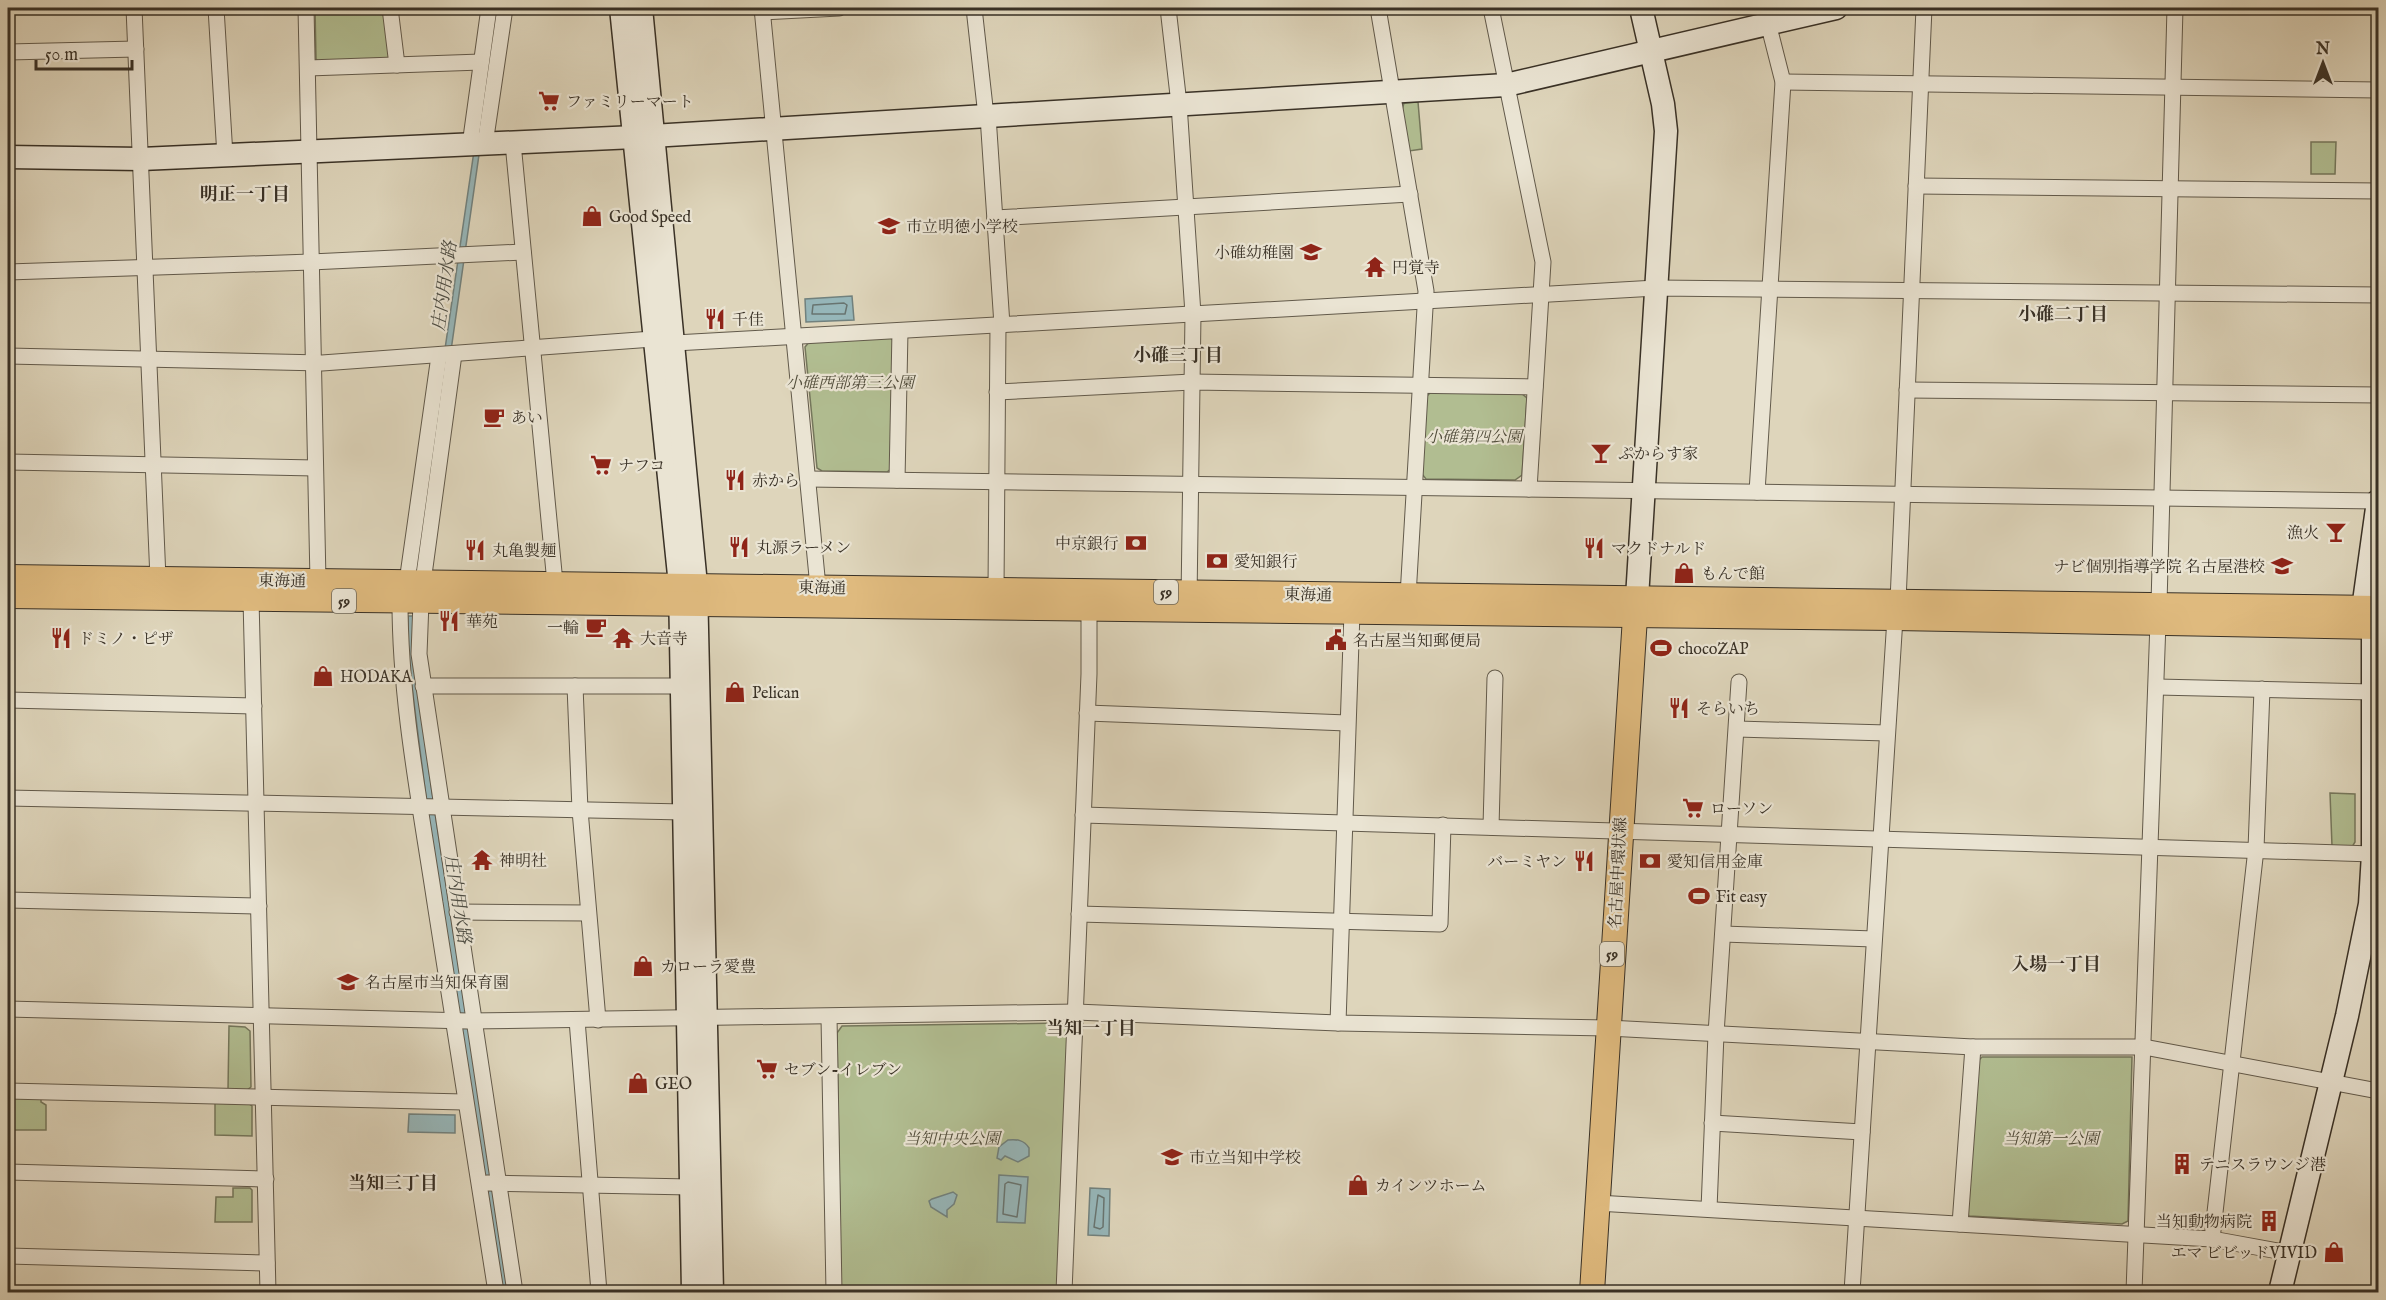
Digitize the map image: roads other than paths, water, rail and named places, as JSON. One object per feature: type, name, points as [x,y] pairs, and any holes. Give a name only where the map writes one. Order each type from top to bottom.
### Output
[{"type":"main road","name":"東海通","points":[[8,577],[318,581],[413,592],[688,595],[1089,609],[1189,601],[1408,596],[1636,607]]},
{"type":"main road","name":"東海通","points":[[8,596],[251,599],[555,583],[688,595],[818,586],[996,590],[1352,612],[1636,607]]},
{"type":"main road","points":[[1636,607],[2374,618]]},
{"type":"main road","name":"名古屋中環状線","points":[[1592,1293],[1619,831],[1636,607]]},
{"type":"street","points":[[134,8],[158,579]]},
{"type":"street","points":[[216,8],[225,156]]},
{"type":"street","points":[[306,8],[318,581]]},
{"type":"street","points":[[390,8],[397,65]]},
{"type":"street","points":[[477,144],[481,62],[489,8]]},
{"type":"street","points":[[477,144],[505,8]]},
{"type":"street","points":[[621,8],[644,137]]},
{"type":"street","points":[[641,8],[644,137],[688,595],[698,1019],[691,1187],[693,1293]]},
{"type":"street","points":[[818,586],[762,10],[838,8]]},
{"type":"street","points":[[974,8],[987,116],[1000,325],[997,392],[996,590]]},
{"type":"street","points":[[1168,8],[1179,105],[1193,314],[1189,601]]},
{"type":"street","points":[[1378,8],[1426,301],[1408,596]]},
{"type":"street","points":[[1491,8],[1543,262],[1529,489]]},
{"type":"street","points":[[1636,607],[1666,131],[1652,50],[1641,8]]},
{"type":"street","points":[[8,157],[141,159],[644,137],[1506,85],[1777,17],[1836,8]]},
{"type":"street","points":[[1852,1293],[1880,839],[1897,610],[1924,8]]},
{"type":"street","points":[[2134,1293],[2152,846],[2175,8]]},
{"type":"street","points":[[1757,492],[1783,82],[1777,17]]},
{"type":"street","points":[[8,52],[136,49]]},
{"type":"street","points":[[308,68],[481,62]]},
{"type":"street","points":[[1783,82],[2379,90]]},
{"type":"street","points":[[513,143],[555,583]]},
{"type":"street","points":[[1916,186],[2379,191]]},
{"type":"street","points":[[995,218],[1410,194]]},
{"type":"street","points":[[8,272],[523,252]]},
{"type":"street","points":[[8,356],[313,363],[532,348],[794,337],[1656,288],[2379,295]]},
{"type":"street","points":[[897,480],[900,331]]},
{"type":"street","points":[[446,355],[413,592],[400,656],[430,807],[464,1021],[488,1183],[496,1293]]},
{"type":"street","points":[[997,392],[1192,382],[1535,387]]},
{"type":"street","points":[[1907,390],[2379,395]]},
{"type":"street","points":[[8,462],[315,468]]},
{"type":"street","points":[[808,479],[2379,501],[2374,618],[2374,856],[2370,904],[2331,1083],[2280,1293]]},
{"type":"street","points":[[413,592],[423,686],[430,807],[457,912],[464,1021],[464,1102],[488,1183],[515,1293]]},
{"type":"street","points":[[688,595],[682,686],[684,812],[698,1019],[711,1293]]},
{"type":"street","points":[[251,599],[268,1293]]},
{"type":"street","points":[[1064,1293],[1089,609]]},
{"type":"street","points":[[1338,1023],[1339,922],[1352,612]]},
{"type":"street","points":[[1491,826],[1495,678]]},
{"type":"street","points":[[1709,1209],[1716,1034],[1731,836],[1739,681]]},
{"type":"street","points":[[423,686],[682,686]]},
{"type":"street","points":[[575,686],[580,810],[598,1020]]},
{"type":"street","points":[[2157,687],[2374,693]]},
{"type":"street","points":[[2212,1239],[2256,849],[2262,689]]},
{"type":"street","points":[[8,700],[254,706]]},
{"type":"street","points":[[1087,713],[1347,723]]},
{"type":"street","points":[[1737,729],[1887,733]]},
{"type":"street","points":[[8,798],[684,812]]},
{"type":"street","points":[[1083,815],[1491,826],[1731,836],[2256,849],[2374,856]]},
{"type":"street","points":[[1079,914],[1440,924],[1443,825]]},
{"type":"street","points":[[8,900],[259,906]]},
{"type":"street","points":[[457,912],[588,913]]},
{"type":"street","points":[[1724,934],[1874,939]]},
{"type":"street","points":[[8,1010],[464,1021],[1076,1012],[1338,1023],[1608,1028],[1973,1047],[2144,1047],[2379,1091]]},
{"type":"street","points":[[829,1017],[834,1293]]},
{"type":"street","points":[[577,1020],[599,1293]]},
{"type":"street","points":[[1960,1224],[1973,1047]]},
{"type":"street","points":[[8,1091],[464,1102]]},
{"type":"street","points":[[1712,1123],[1862,1132]]},
{"type":"street","points":[[8,1172],[266,1179]]},
{"type":"street","points":[[488,1183],[691,1187]]},
{"type":"street","points":[[1597,1203],[2212,1239],[2289,1253]]},
{"type":"street","points":[[8,1256],[267,1263]]},
{"type":"water","points":[[495,8],[500,8],[420,567],[413,567]]},
{"type":"water","points":[[852,296],[854,320],[806,322],[805,299]]},
{"type":"water","points":[[408,616],[414,616],[413,657],[509,1292],[503,1292],[428,813],[408,655]]},
{"type":"water","points":[[409,1114],[455,1115],[455,1133],[408,1132]]},
{"type":"water","points":[[1008,1140],[1025,1143],[1029,1148],[1029,1156],[1018,1162],[1005,1156],[1001,1160],[997,1158],[999,1147]]},
{"type":"water","points":[[999,1175],[1028,1177],[1025,1223],[997,1222]]},
{"type":"water","points":[[1090,1188],[1110,1189],[1109,1236],[1088,1235]]},
{"type":"water","points":[[953,1192],[957,1195],[954,1204],[947,1210],[947,1217],[931,1207],[929,1201]]},
{"type":"place","name":"ファミリーマート","points":[[549,101]]},
{"type":"place","name":"Good Speed","points":[[592,216]]},
{"type":"place","name":"市立明徳小学校","points":[[889,226]]},
{"type":"place","name":"小碓幼稚園","points":[[1311,252]]},
{"type":"place","name":"円覚寺","points":[[1375,267]]},
{"type":"place","name":"千佳","points":[[715,319]]},
{"type":"place","name":"あい","points":[[494,417]]},
{"type":"place","name":"ぷからす家","points":[[1601,453]]},
{"type":"place","name":"ナフコ","points":[[601,465]]},
{"type":"place","name":"赤から","points":[[735,480]]},
{"type":"place","name":"漁火","points":[[2336,532]]},
{"type":"place","name":"中京銀行","points":[[1136,543]]},
{"type":"place","name":"丸源ラーメン","points":[[739,547]]},
{"type":"place","name":"マクドナルド","points":[[1594,548]]},
{"type":"place","name":"丸亀製麺","points":[[475,550]]},
{"type":"place","name":"愛知銀行","points":[[1217,561]]},
{"type":"place","name":"ナビ個別指導学院 名古屋港校","points":[[2282,566]]},
{"type":"place","name":"もんで館","points":[[1684,573]]},
{"type":"place","name":"華苑","points":[[449,621]]},
{"type":"place","name":"一輪","points":[[596,627]]},
{"type":"place","name":"ドミノ・ピザ","points":[[61,638]]},
{"type":"place","name":"大音寺","points":[[623,638]]},
{"type":"place","name":"名古屋当知郵便局","points":[[1336,640]]},
{"type":"place","name":"chocoZAP","points":[[1661,648]]},
{"type":"place","name":"HODAKA","points":[[323,676]]},
{"type":"place","name":"Pelican","points":[[735,692]]},
{"type":"place","name":"そらいち","points":[[1679,708]]},
{"type":"place","name":"ローソン","points":[[1693,808]]},
{"type":"place","name":"神明社","points":[[482,860]]},
{"type":"place","name":"バーミヤン","points":[[1584,861]]},
{"type":"place","name":"愛知信用金庫","points":[[1650,861]]},
{"type":"place","name":"Fit easy","points":[[1699,896]]},
{"type":"place","name":"カローラ愛豊","points":[[643,966]]},
{"type":"place","name":"名古屋市当知保育園","points":[[348,982]]},
{"type":"place","name":"セブン-イレブン","points":[[767,1069]]},
{"type":"place","name":"GEO","points":[[638,1083]]},
{"type":"place","name":"市立当知中学校","points":[[1172,1157]]},
{"type":"place","name":"テニスラウンジ港","points":[[2182,1164]]},
{"type":"place","name":"カインツホーム","points":[[1358,1185]]},
{"type":"place","name":"当知動物病院","points":[[2269,1221]]},
{"type":"place","name":"エマ ビビッドVIVID","points":[[2334,1252]]},
{"type":"district","name":"明正一丁目","points":[[245,194]]},
{"type":"district","name":"小碓二丁目","points":[[2063,314]]},
{"type":"district","name":"小碓三丁目","points":[[1178,355]]},
{"type":"district","name":"入場一丁目","points":[[2056,964]]},
{"type":"district","name":"当知一丁目","points":[[1091,1028]]},
{"type":"district","name":"当知三丁目","points":[[393,1183]]},
{"type":"water label","name":"庄内用水路","points":[[444,286]]},
{"type":"water label","name":"庄内用水路","points":[[458,899]]},
{"type":"park label","name":"小碓西部第三公園","points":[[850,382]]},
{"type":"park label","name":"小碓第四公園","points":[[1474,436]]},
{"type":"park label","name":"当知中央公園","points":[[952,1138]]},
{"type":"park label","name":"当知第一公園","points":[[2051,1138]]}]
